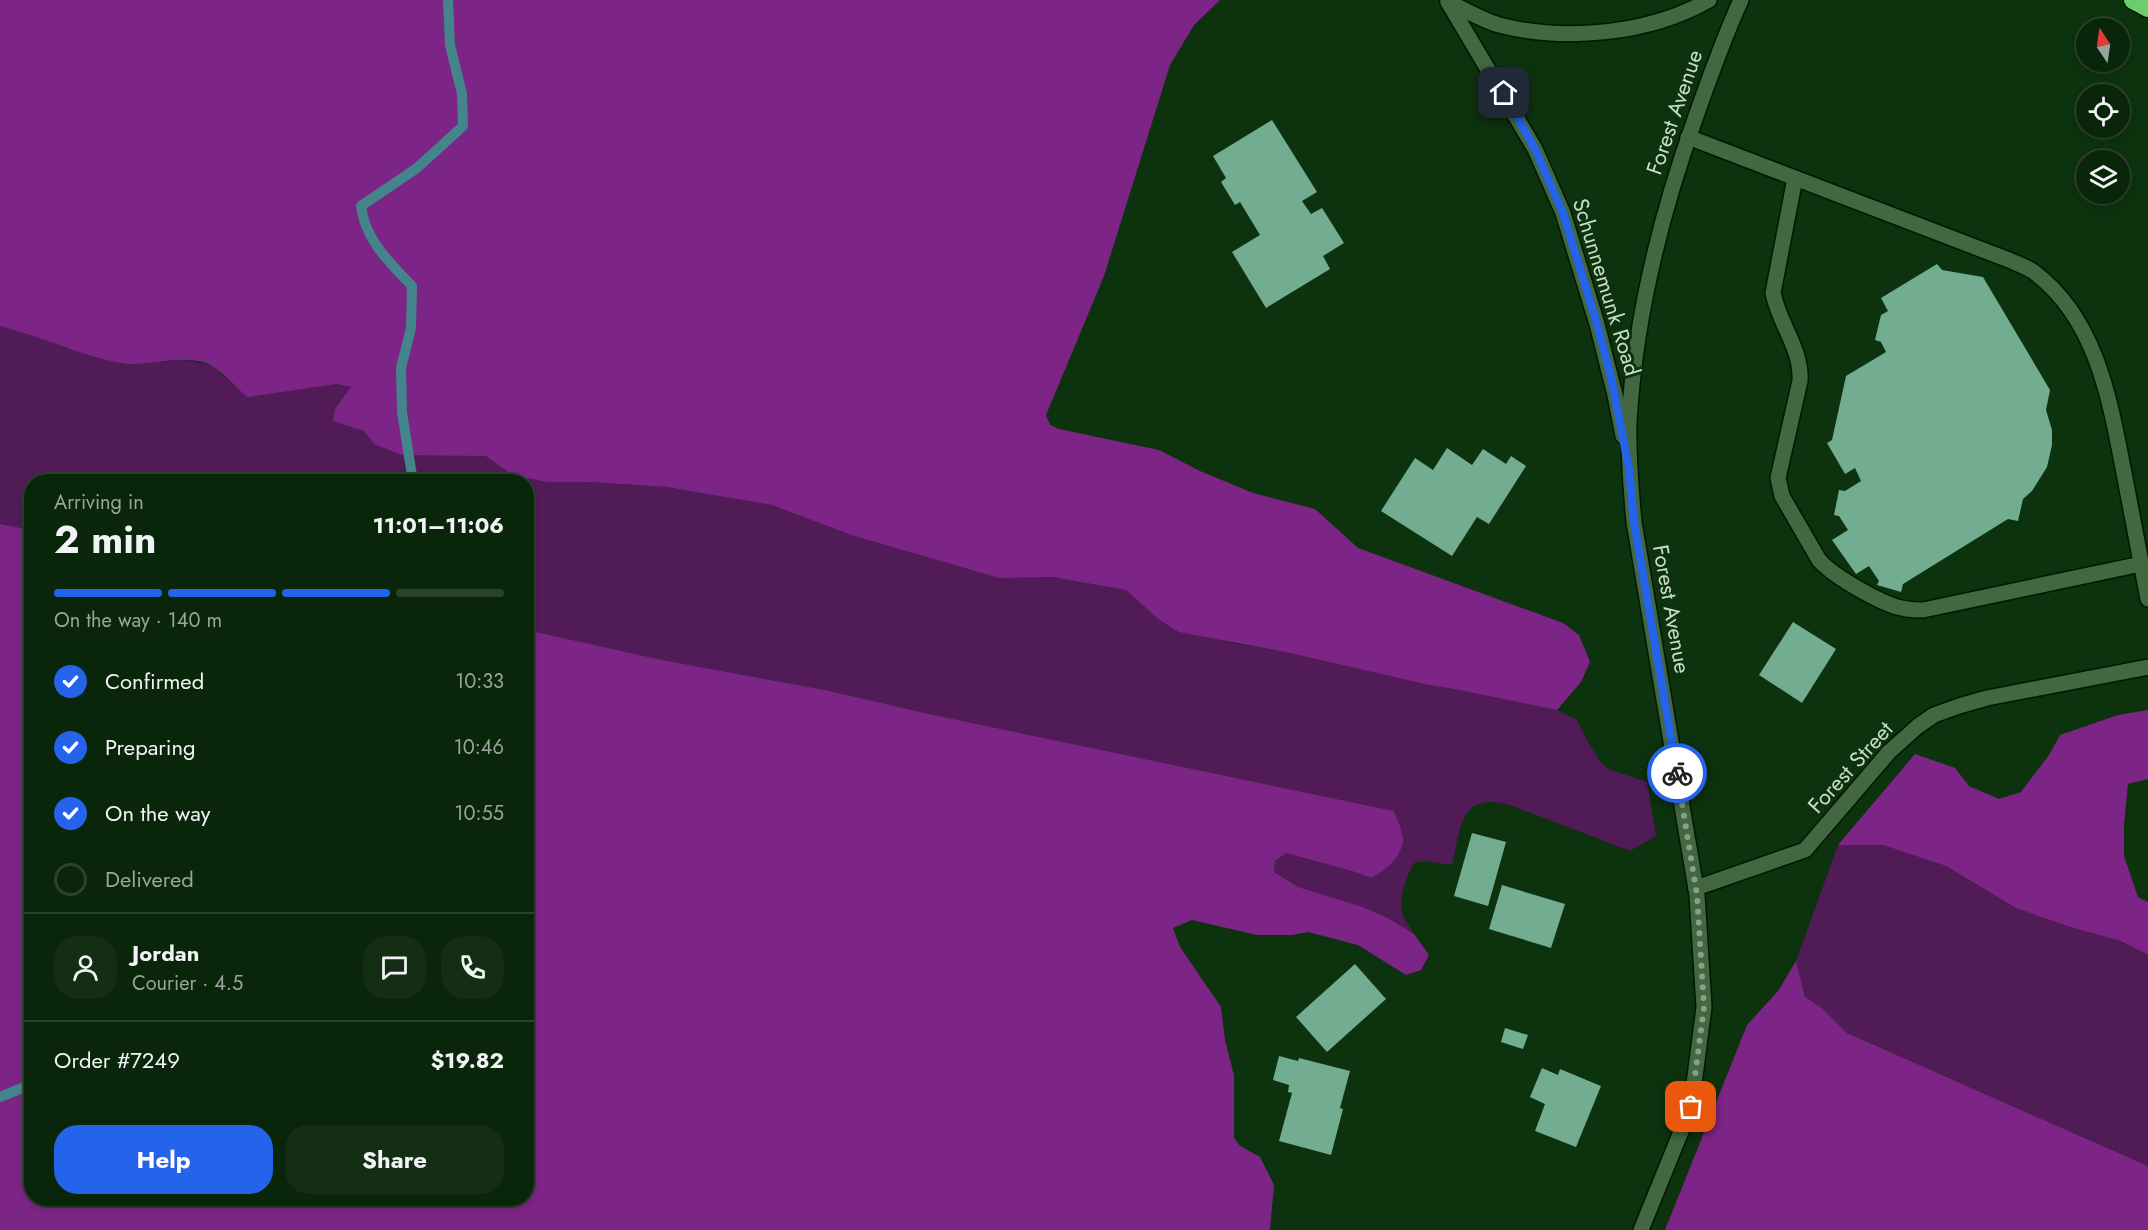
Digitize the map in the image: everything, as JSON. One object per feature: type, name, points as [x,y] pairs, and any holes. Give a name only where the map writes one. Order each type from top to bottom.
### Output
[{"type":"highway","points":[[2133,0],[2148,8]]},
{"type":"street","name":"Schunnemunk Road","points":[[1447,1],[1497,24],[1566,35],[1599,32],[1666,20],[1709,0]]},
{"type":"street","name":"Forest Avenue","points":[[1641,1230],[1691,1107],[1704,1007],[1696,888],[1634,522],[1629,469],[1630,411],[1637,343],[1648,278],[1677,168],[1721,43],[1741,0]]},
{"type":"street","name":"Schunnemunk Road","points":[[1447,1],[1535,149],[1563,213],[1602,344],[1615,395],[1629,469]]},
{"type":"street","points":[[1688,137],[2010,260],[2033,271],[2052,287],[2072,313],[2102,372],[2111,406],[2148,599]]},
{"type":"street","points":[[1795,178],[1773,293],[1775,305],[1796,350],[1800,381],[1778,478],[1782,496],[1819,560],[1827,569],[1889,604],[1923,610],[2141,564]]},
{"type":"street","name":"Forest Street","points":[[1696,888],[1805,850],[1890,752],[1918,726],[1934,715],[1988,698],[2148,667]]},
{"type":"shaded area","points":[[0,0],[1220,0],[1194,25],[1170,65],[1104,276],[1046,415],[1050,425],[1059,429],[1159,450],[1200,471],[1253,493],[1315,509],[1358,548],[1563,623],[1579,635],[1590,662],[1581,682],[1557,710],[1429,685],[1285,652],[1179,632],[1158,619],[1126,590],[1052,577],[999,578],[851,535],[772,505],[667,487],[591,482],[547,482],[534,479],[534,474],[511,474],[486,456],[402,455],[374,444],[364,431],[333,421],[335,409],[351,387],[337,384],[247,397],[221,372],[202,362],[179,360],[142,364],[120,363],[0,326]]},
{"type":"shaded area","points":[[141,157],[511,474],[24,474],[24,529],[0,524],[0,326],[123,364],[185,360],[211,365],[247,396],[337,384],[352,387],[335,409],[364,431],[374,444],[379,394]]},
{"type":"shaded area","points":[[534,479],[547,482],[591,482],[667,487],[772,505],[851,535],[999,578],[1052,577],[1126,590],[1158,619],[1229,642],[1557,710],[1577,720],[1602,764],[1611,770],[1647,782],[1656,836],[1630,851],[1510,805],[1493,802],[1481,803],[1465,816],[1452,865],[1425,861],[1414,863],[1411,868],[1404,887],[1401,907],[1403,916],[1414,934],[1388,918],[1363,907],[1297,887],[1274,872],[1275,861],[1286,853],[1371,878],[1388,866],[1401,848],[1394,811],[929,714],[825,690],[662,660],[534,632]]},
{"type":"shaded area","points":[[0,524],[24,528],[24,1206],[534,1206],[534,632],[662,660],[825,690],[929,714],[1394,811],[1403,838],[1397,857],[1382,872],[1371,878],[1286,853],[1275,861],[1274,872],[1298,887],[1363,907],[1388,918],[1414,934],[1429,955],[1421,970],[1406,975],[1358,945],[1308,932],[1292,935],[1257,935],[1192,920],[1173,928],[1180,947],[1221,1007],[1225,1040],[1234,1075],[1234,1138],[1240,1146],[1260,1157],[1274,1185],[1270,1230],[0,1230]]},
{"type":"shaded area","points":[[2148,710],[2148,779],[2128,784],[2124,856],[2138,897],[2148,902],[2148,955],[2121,941],[2070,927],[2016,908],[1946,866],[1883,845],[1838,845],[1915,754],[1955,768],[1969,786],[1999,799],[2021,792],[2049,755],[2060,735],[2118,715]]},
{"type":"shaded area","points":[[1838,845],[1883,845],[1946,866],[2016,908],[2070,927],[2121,941],[2148,955],[2148,1166],[1847,1033],[1822,1008],[1805,997],[1796,961]]},
{"type":"shaded area","points":[[1796,961],[1805,997],[1822,1008],[1847,1033],[2148,1166],[2148,1230],[1665,1230],[1747,1025],[1778,991]]},
{"type":"building","points":[[1272,120],[1317,192],[1302,201],[1311,214],[1322,208],[1344,243],[1323,256],[1330,269],[1266,308],[1232,252],[1260,235],[1240,202],[1235,205],[1221,182],[1226,178],[1213,156]]},
{"type":"building","points":[[1937,264],[1942,270],[1983,277],[2050,390],[2046,410],[2052,430],[2052,445],[2047,467],[2032,491],[2023,499],[2018,521],[2008,519],[1903,584],[1901,592],[1877,585],[1879,581],[1869,566],[1856,574],[1832,540],[1848,530],[1839,516],[1834,515],[1839,490],[1845,491],[1861,481],[1855,468],[1845,474],[1827,443],[1832,440],[1846,376],[1886,352],[1881,342],[1875,340],[1881,315],[1888,311],[1881,298]]},
{"type":"building","points":[[1447,448],[1472,465],[1483,449],[1506,464],[1511,456],[1526,466],[1489,524],[1477,517],[1452,556],[1381,511],[1415,458],[1433,470]]},
{"type":"building","points":[[1793,622],[1836,649],[1802,703],[1759,675]]},
{"type":"building","points":[[1472,833],[1506,842],[1488,906],[1454,896]]},
{"type":"building","points":[[1502,885],[1565,904],[1551,948],[1489,929]]},
{"type":"building","points":[[1355,964],[1386,999],[1327,1052],[1296,1017]]},
{"type":"building","points":[[1505,1028],[1528,1035],[1523,1049],[1501,1042]]},
{"type":"building","points":[[1279,1056],[1298,1061],[1299,1058],[1350,1071],[1331,1155],[1279,1141],[1292,1093],[1288,1092],[1289,1085],[1273,1080]]},
{"type":"building","points":[[1542,1068],[1558,1075],[1560,1069],[1601,1086],[1576,1147],[1535,1131],[1545,1104],[1530,1097]]},
{"type":"waterway","points":[[412,474],[402,412],[401,368],[411,328],[412,286],[387,260],[373,240],[363,218],[361,206],[417,168],[463,126],[462,94],[450,45],[448,0]]},
{"type":"waterway","points":[[0,1097],[24,1087]]},
{"type":"way so far","points":[[1677,773],[1697,895],[1704,1007],[1691,1107]]},
{"type":"route","points":[[1504,93],[1535,149],[1563,213],[1611,377],[1629,469],[1634,522],[1677,773]]}]
